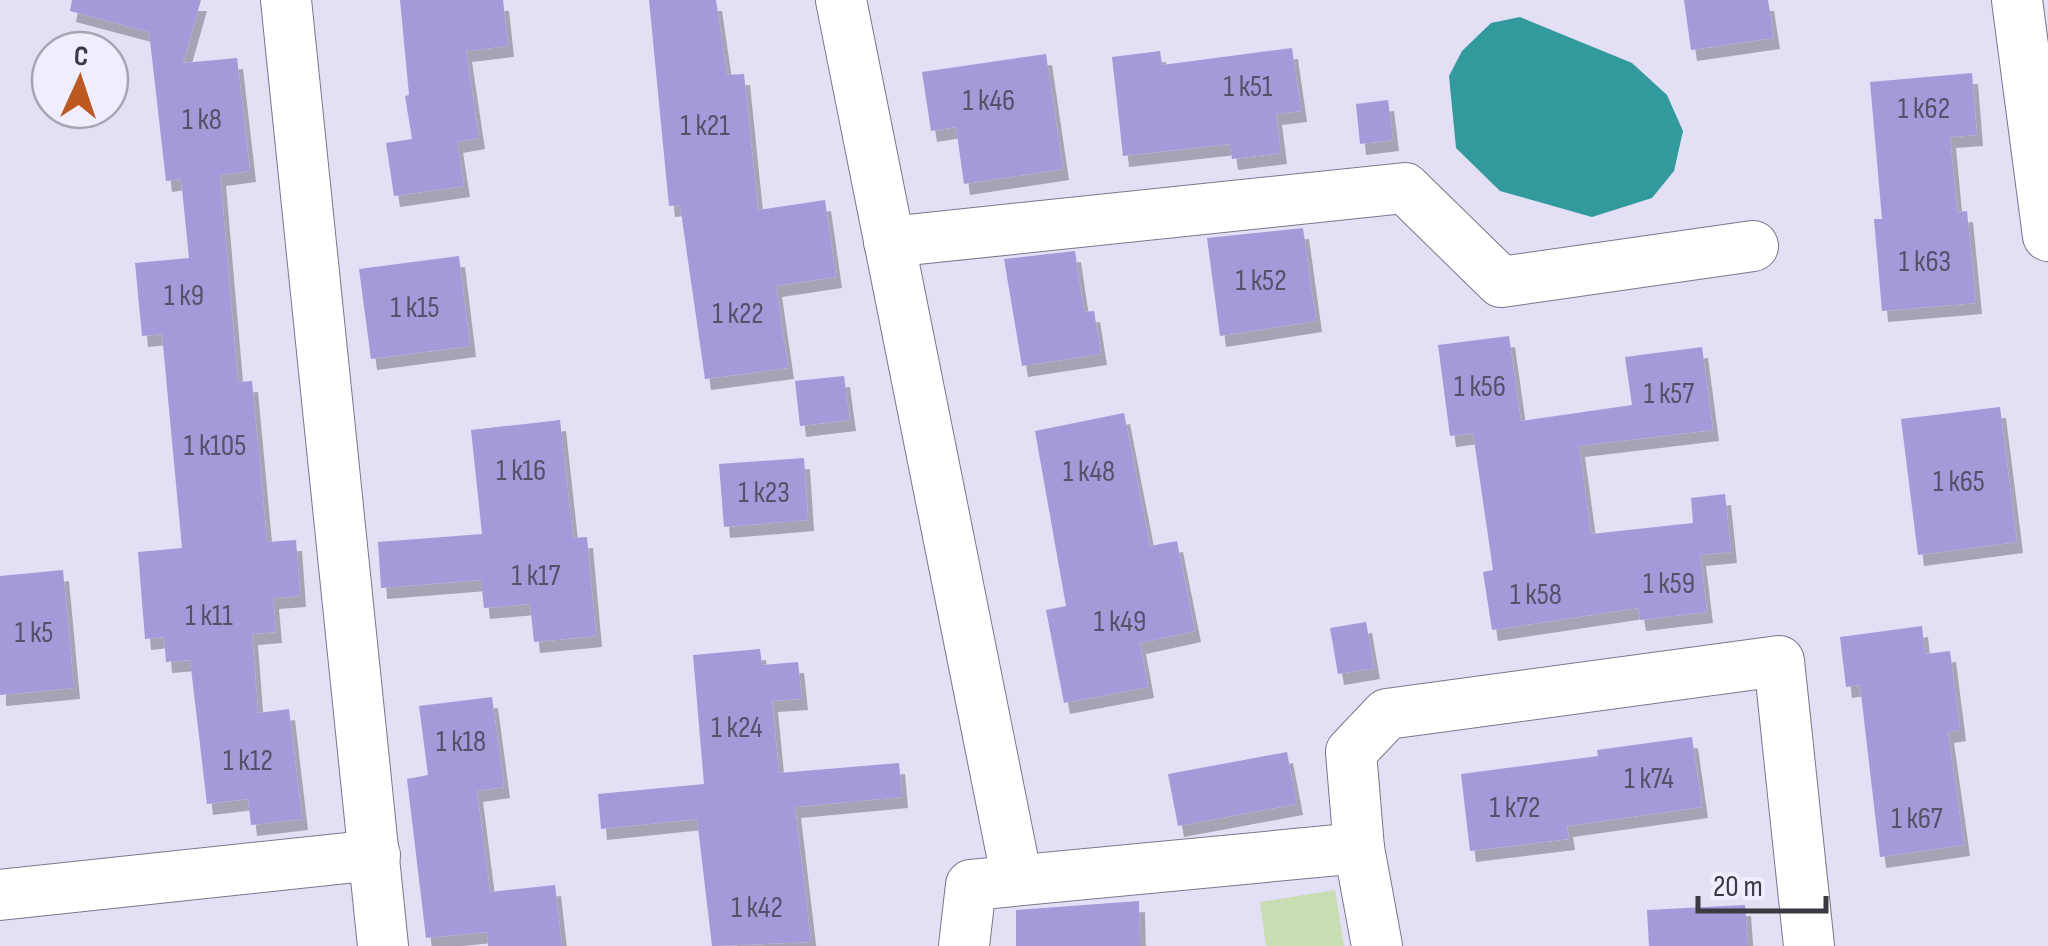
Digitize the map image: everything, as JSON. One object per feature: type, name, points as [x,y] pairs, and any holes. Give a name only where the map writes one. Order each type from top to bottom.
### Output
[{"type":"street","points":[[286,0],[383,946]]},
{"type":"street","points":[[841,0],[1017,880]]},
{"type":"street","points":[[2017,0],[2048,236]]},
{"type":"street","points":[[889,242],[1405,188],[1502,282],[1752,246]]},
{"type":"street","points":[[1376,946],[1359,848],[1350,752],[1387,714],[1778,661],[1808,946]]},
{"type":"street","points":[[964,946],[971,885],[1359,848]]},
{"type":"street","points":[[0,895],[375,855]]},
{"type":"shaded area","points":[[1520,17],[1632,63],[1667,95],[1683,131],[1674,171],[1652,198],[1592,217],[1500,191],[1456,148],[1449,76],[1462,51],[1491,23]]},
{"type":"shaded area","points":[[1335,890],[1344,946],[1266,946],[1260,902]]},
{"type":"building","points":[[72,0],[201,0],[183,63],[237,58],[250,171],[220,175],[238,382],[252,381],[267,542],[296,540],[300,596],[273,598],[276,632],[252,634],[258,713],[289,709],[302,819],[251,825],[248,799],[207,804],[190,660],[166,662],[164,637],[145,639],[138,552],[182,548],[162,334],[142,336],[135,263],[189,258],[181,179],[166,181],[149,32],[70,11]]},
{"type":"building","points":[[400,0],[503,0],[508,46],[466,51],[479,138],[457,142],[464,186],[394,196],[386,143],[412,139],[405,96],[409,95]]},
{"type":"building","points":[[649,0],[716,0],[727,75],[744,74],[758,210],[825,200],[836,277],[776,286],[788,368],[705,379],[680,205],[669,206]]},
{"type":"building","points":[[1684,0],[1768,0],[1774,38],[1691,50]]},
{"type":"building","points":[[1292,48],[1301,111],[1276,114],[1281,153],[1232,159],[1230,144],[1123,156],[1112,57],[1160,51],[1162,65]]},
{"type":"building","points":[[1046,54],[1063,169],[964,184],[956,127],[931,131],[922,72]]},
{"type":"building","points":[[1972,73],[1977,135],[1950,137],[1957,212],[1967,211],[1976,303],[1882,311],[1874,219],[1882,219],[1870,82]]},
{"type":"building","points":[[1388,100],[1393,140],[1360,144],[1356,104]]},
{"type":"building","points":[[1303,228],[1316,321],[1220,336],[1207,238]]},
{"type":"building","points":[[1075,251],[1084,312],[1094,311],[1101,354],[1022,366],[1004,259]]},
{"type":"building","points":[[459,256],[470,346],[371,359],[359,269]]},
{"type":"building","points":[[1509,336],[1521,421],[1632,405],[1625,357],[1702,347],[1713,430],[1579,446],[1591,534],[1693,523],[1691,498],[1725,494],[1731,552],[1700,555],[1707,612],[1640,620],[1638,608],[1492,630],[1483,572],[1493,570],[1473,433],[1450,436],[1438,345]]},
{"type":"building","points":[[844,376],[850,420],[800,426],[795,381]]},
{"type":"building","points":[[2000,407],[2017,542],[1918,555],[1901,419]]},
{"type":"building","points":[[1124,413],[1150,546],[1177,541],[1195,631],[1140,643],[1148,687],[1064,703],[1046,610],[1066,606],[1035,431]]},
{"type":"building","points":[[560,420],[573,538],[587,537],[596,636],[534,642],[530,604],[484,608],[481,580],[381,588],[378,542],[482,534],[471,430]]},
{"type":"building","points":[[804,458],[808,520],[724,527],[719,464]]},
{"type":"building","points":[[63,570],[74,688],[0,695],[0,576]]},
{"type":"building","points":[[1366,622],[1374,668],[1338,674],[1330,628]]},
{"type":"building","points":[[1922,626],[1925,654],[1950,651],[1960,730],[1948,732],[1964,845],[1880,857],[1860,685],[1846,687],[1840,637]]},
{"type":"building","points":[[760,649],[762,665],[798,662],[802,699],[772,701],[779,773],[899,763],[902,797],[795,807],[811,942],[712,946],[697,819],[601,829],[598,794],[704,784],[693,655]]},
{"type":"building","points":[[492,697],[504,787],[477,791],[490,892],[555,885],[562,946],[488,946],[487,932],[426,938],[407,779],[428,775],[419,706]]},
{"type":"building","points":[[1692,737],[1702,807],[1567,826],[1569,839],[1470,851],[1461,774],[1598,756],[1597,750]]},
{"type":"building","points":[[1287,752],[1297,804],[1178,826],[1168,774]]},
{"type":"building","points":[[1139,901],[1140,946],[1016,946],[1016,910]]},
{"type":"building","points":[[1745,905],[1748,946],[1649,946],[1647,910]]}]
